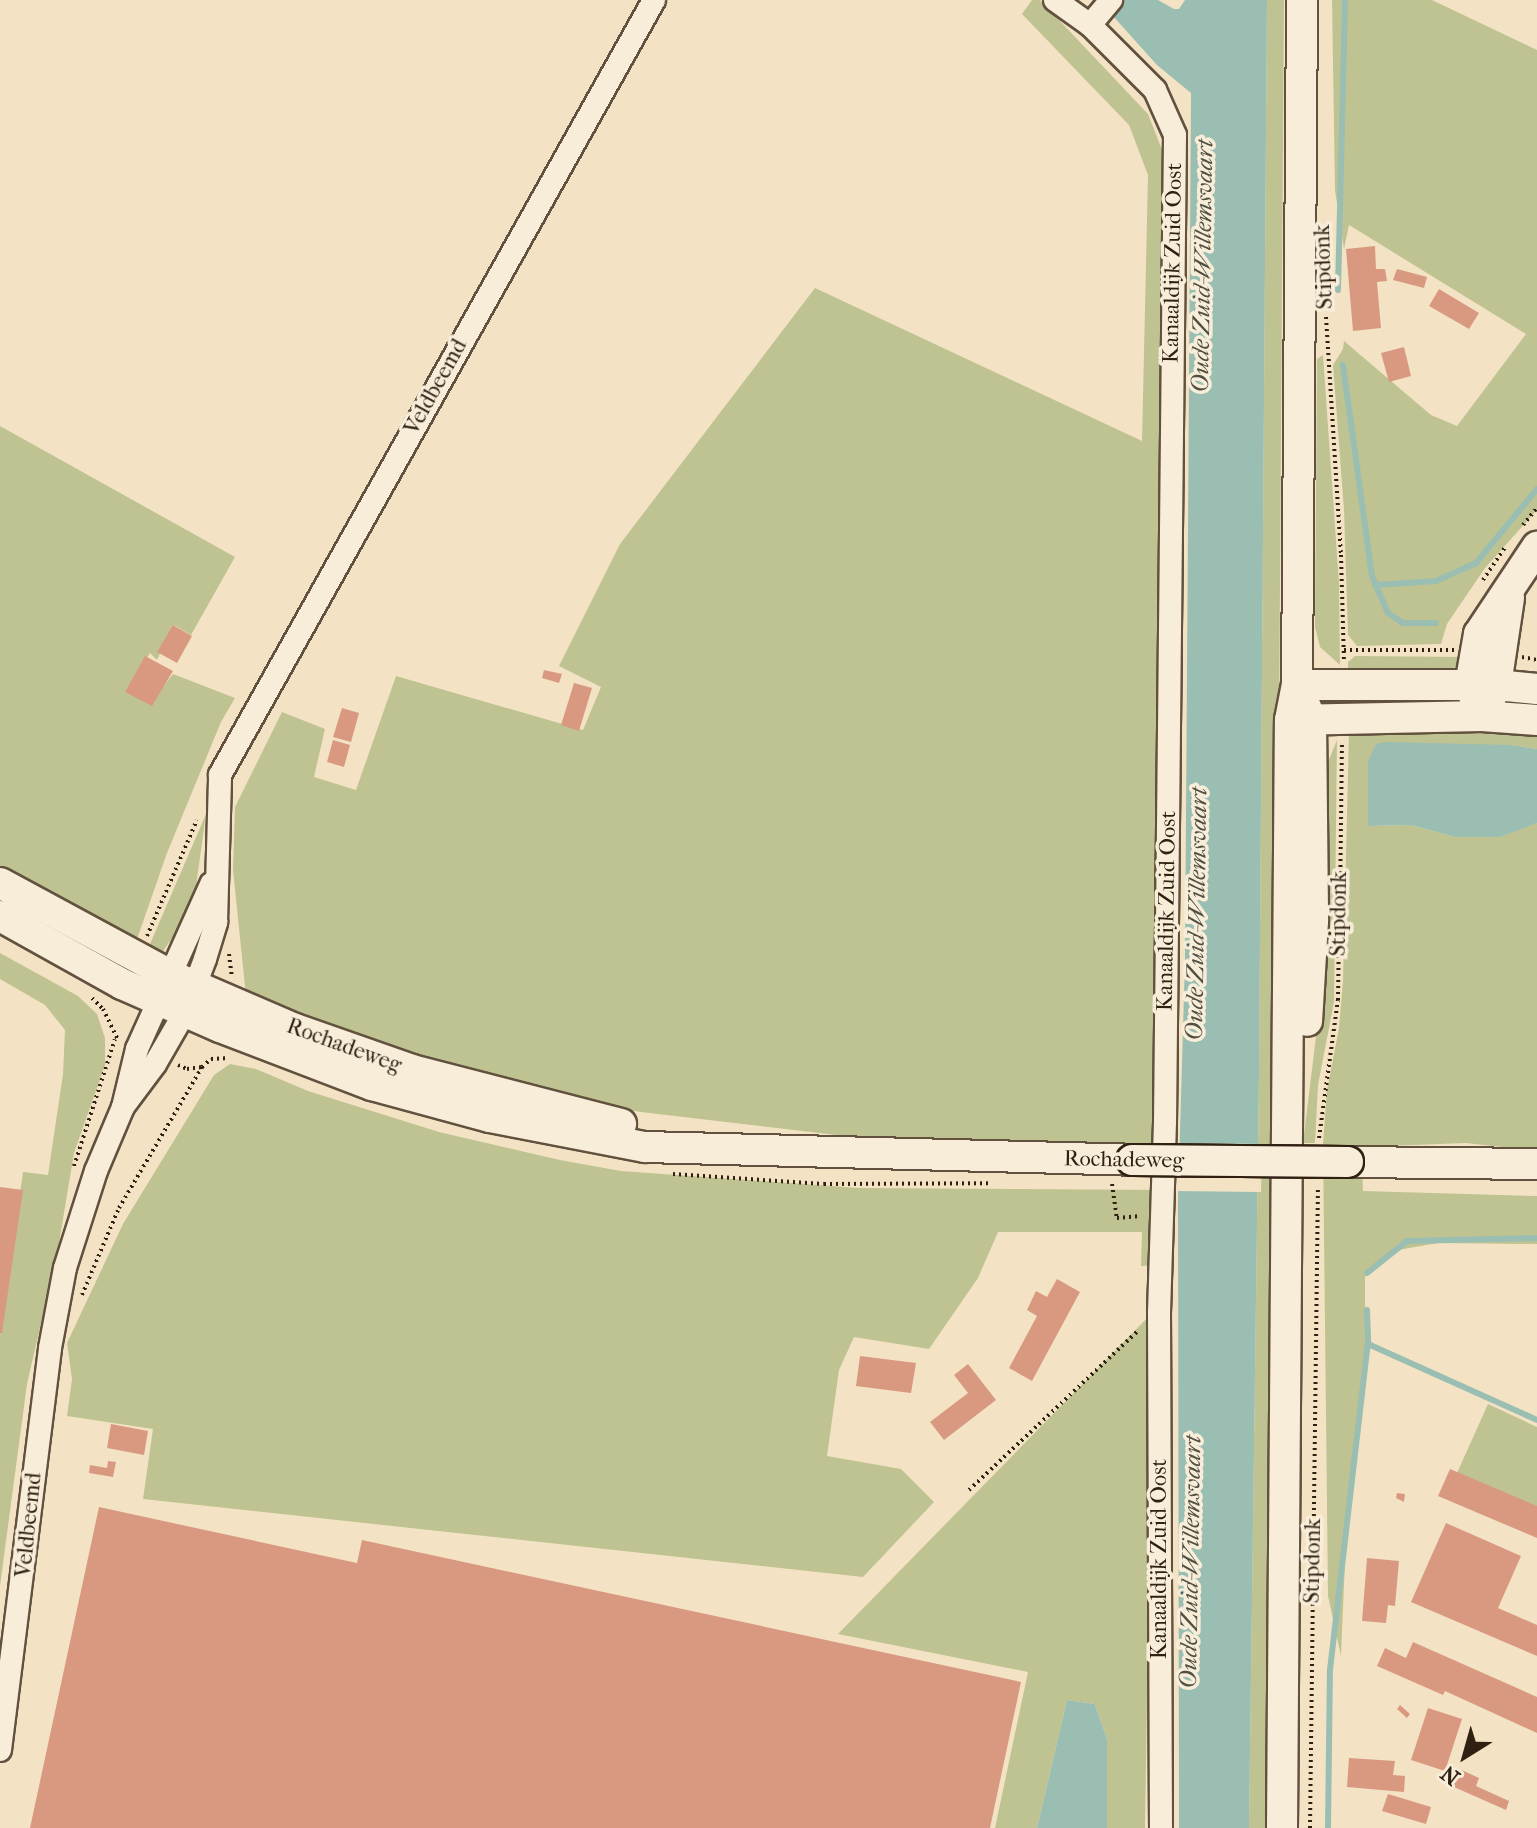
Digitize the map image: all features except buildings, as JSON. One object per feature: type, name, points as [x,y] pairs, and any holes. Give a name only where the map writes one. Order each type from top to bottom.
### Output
[{"type":"main road","name":"Stipdonk","points":[[1282,1828],[1288,1085],[1300,720],[1297,685],[1302,0]]},
{"type":"main road","points":[[1482,716],[1479,634],[1537,547]]},
{"type":"main road","points":[[1297,685],[1483,685],[1537,689]]},
{"type":"main road","points":[[1300,720],[1482,716],[1537,720]]},
{"type":"main road","name":"Rochadeweg","points":[[0,883],[137,956],[178,994],[284,1054],[436,1105],[645,1147],[1132,1160],[1537,1164]]},
{"type":"main road","name":"Rochadeweg","points":[[0,916],[122,984],[178,994]]},
{"type":"street","name":"Veldbeemd","points":[[0,1750],[50,1348],[72,1245],[96,1171],[123,1107],[216,922],[220,775],[654,0]]},
{"type":"street","name":"Kanaaldijk Zuid Oost","points":[[1055,0],[1090,25],[1155,90],[1175,135],[1165,1138],[1159,1312],[1161,1828]]},
{"type":"street","points":[[1090,25],[1109,2]]},
{"type":"path","name":"Stipdonk","points":[[1326,311],[1344,650],[1343,685]]},
{"type":"path","points":[[1344,650],[1448,650]]},
{"type":"path","name":"Stipdonk","points":[[1319,1143],[1322,1095],[1338,1000],[1343,718]]},
{"type":"path","points":[[137,956],[167,896],[202,809]]},
{"type":"path","points":[[103,1009],[122,984]]},
{"type":"path","points":[[78,1305],[119,1208],[202,1067]]},
{"type":"path","name":"Stipdonk","points":[[1310,1828],[1318,1175]]},
{"type":"path","points":[[1112,1184],[1117,1218]]},
{"type":"path","points":[[969,1490],[1159,1312]]},
{"type":"green space","points":[[1032,0],[1040,0],[1148,114],[1166,160],[1163,1145],[862,1138],[641,1112],[559,1098],[404,1056],[246,996],[233,870],[235,807],[282,712],[325,729],[314,777],[356,790],[396,676],[583,730],[601,687],[559,666],[620,544],[815,288],[1142,441],[1148,175],[1129,125],[1022,14]]},
{"type":"green space","points":[[1267,0],[1284,0],[1279,728],[1266,1828],[1249,1828],[1259,1073]]},
{"type":"green space","points":[[1332,0],[1432,0],[1537,50],[1537,510],[1485,568],[1447,624],[1441,644],[1357,646],[1348,635],[1344,510],[1333,365],[1343,349],[1344,341],[1431,415],[1457,426],[1526,334],[1349,225],[1344,249],[1335,190]]},
{"type":"green space","points":[[1323,355],[1339,583],[1340,665],[1320,647],[1315,627],[1317,359]]},
{"type":"green space","points":[[0,426],[235,557],[191,635],[174,625],[157,660],[150,653],[130,687],[152,701],[173,674],[235,698],[221,722],[167,853],[136,942],[0,875]]},
{"type":"green space","points":[[1355,656],[1463,657],[1456,667],[1441,673],[1348,671],[1348,662]]},
{"type":"green space","points":[[1537,729],[1537,749],[1512,745],[1369,826],[1411,825],[1455,837],[1499,837],[1537,823],[1537,1151],[1466,1143],[1361,1147],[1363,1191],[1537,1196],[1537,1244],[1438,1243],[1398,1250],[1365,1272],[1365,1384],[1346,1537],[1341,1656],[1328,1596],[1323,1144],[1327,1090],[1339,1028],[1343,981],[1349,731]]},
{"type":"green space","points":[[1337,740],[1334,1002],[1318,1085],[1315,1143],[1303,1143],[1325,963],[1326,767]]},
{"type":"green space","points":[[206,814],[193,908],[161,954],[147,951]]},
{"type":"green space","points":[[0,953],[78,996],[97,1014],[105,1038],[105,1065],[74,1153],[58,1249],[27,1384],[0,1586],[0,1335],[23,1172],[48,1175],[63,1074],[65,1030],[45,1005],[0,979]]},
{"type":"green space","points":[[230,1064],[256,1069],[308,1091],[439,1132],[621,1171],[858,1188],[1162,1190],[1161,1265],[1141,1266],[1142,1232],[998,1232],[978,1278],[929,1349],[854,1337],[839,1370],[827,1456],[901,1469],[934,1502],[863,1577],[143,1499],[153,1429],[67,1416],[72,1379],[67,1343],[123,1224],[214,1075]]},
{"type":"green space","points":[[1153,1312],[1145,1828],[1107,1828],[1107,1739],[1095,1704],[1067,1700],[1037,1828],[995,1828],[1028,1672],[838,1634]]},
{"type":"green space","points":[[1488,1404],[1537,1427],[1537,1510],[1457,1473]]},
{"type":"water","name":"Oude Zuid-Willemsvaart","points":[[1106,0],[1158,0],[1179,9],[1185,0],[1267,0],[1259,1073],[1249,1828],[1179,1828],[1178,1200],[1185,960],[1191,93],[1157,65],[1112,15]]},
{"type":"water","points":[[1376,744],[1512,745],[1537,749],[1537,823],[1500,837],[1455,837],[1411,825],[1368,826],[1368,761]]},
{"type":"water","points":[[1067,1700],[1095,1704],[1107,1739],[1107,1828],[1037,1828]]},
{"type":"pier","points":[[1176,1143],[1262,1144],[1261,1192],[1174,1191]]},
{"type":"waterway","points":[[1338,290],[1345,0]]},
{"type":"waterway","points":[[1343,365],[1372,576],[1388,613],[1403,623],[1436,623]]},
{"type":"waterway","points":[[1375,585],[1436,581],[1476,563],[1537,489]]},
{"type":"waterway","points":[[1367,1273],[1407,1241],[1537,1238]]},
{"type":"waterway","points":[[1367,1310],[1368,1344]]},
{"type":"waterway","points":[[1328,1828],[1330,1670],[1368,1344],[1537,1420]]}]
